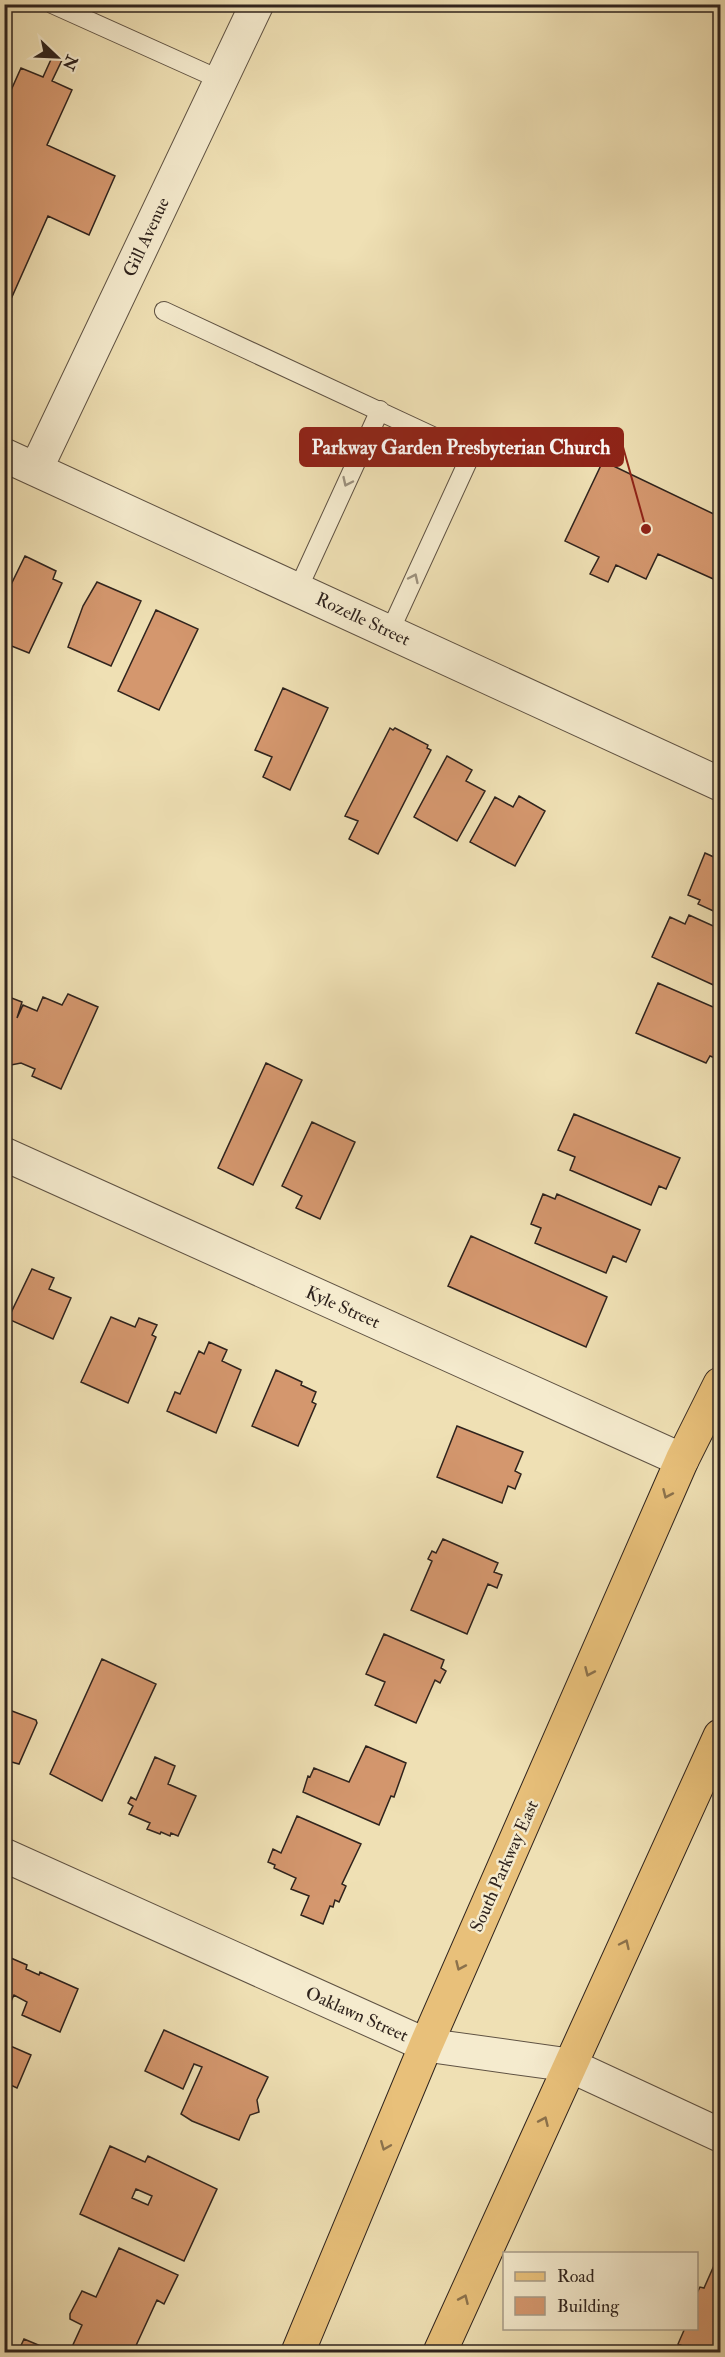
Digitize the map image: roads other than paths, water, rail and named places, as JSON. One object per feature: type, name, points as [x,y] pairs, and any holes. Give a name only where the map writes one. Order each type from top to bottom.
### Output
[{"type":"main road","name":"South Parkway East","points":[[298,2352],[426,2045],[682,1461],[720,1384]]},
{"type":"main road","points":[[440,2352],[720,1736]]},
{"type":"street","name":"Gill Avenue","points":[[36,469],[256,4]]},
{"type":"street","name":"Rozelle Street","points":[[4,455],[720,784]]},
{"type":"street","name":"Kyle Street","points":[[4,1154],[682,1461]]},
{"type":"street","name":"Oaklawn Street","points":[[4,1855],[426,2045],[569,2065],[720,2135]]},
{"type":"lane","points":[[52,4],[221,80]]},
{"type":"lane","points":[[164,311],[465,449],[469,459],[390,631]]},
{"type":"lane","points":[[298,589],[380,410]]},
{"type":"place","name":"Parkway Garden Presbyterian Church","points":[[646,529]]}]
